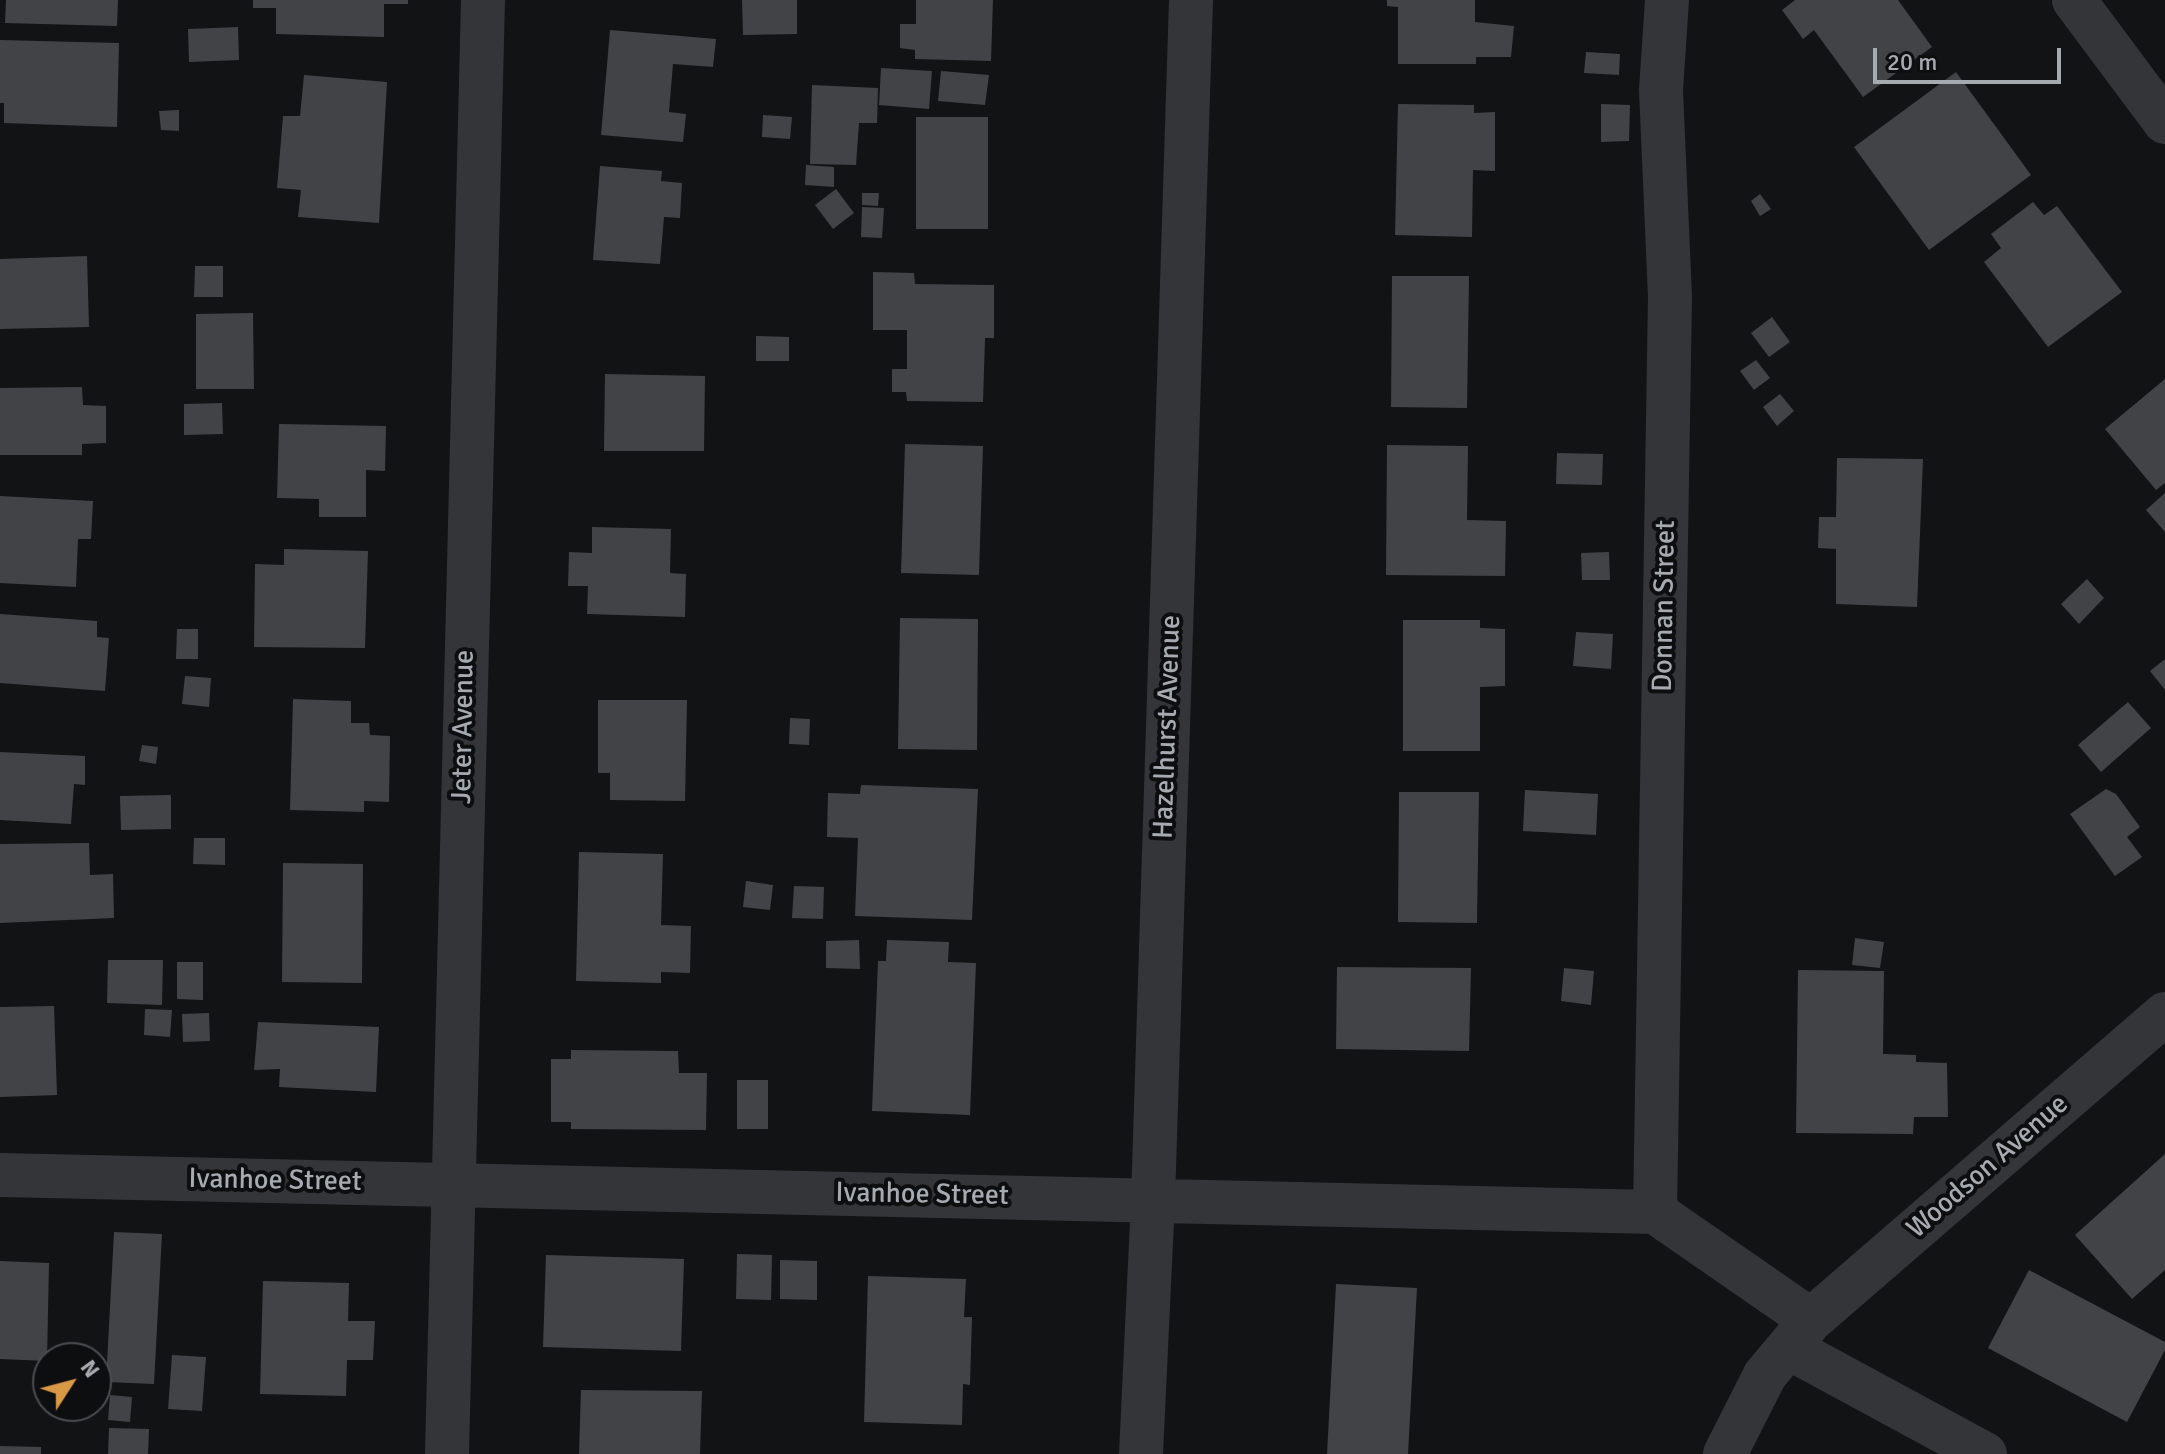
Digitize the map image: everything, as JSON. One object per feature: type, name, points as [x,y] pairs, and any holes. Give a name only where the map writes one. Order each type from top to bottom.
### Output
[{"type":"street","name":"Jeter Avenue","points":[[447,1454],[483,0]]},
{"type":"street","name":"Hazelhurst Avenue","points":[[1141,1454],[1153,1200],[1191,0]]},
{"type":"street","name":"Donnan Street","points":[[1655,1212],[1670,297],[1661,90],[1667,0]]},
{"type":"street","points":[[2074,0],[2165,122]]},
{"type":"street","name":"Woodson Avenue","points":[[1800,1334],[2165,1014]]},
{"type":"street","name":"Ivanhoe Street","points":[[0,1175],[1655,1212]]},
{"type":"street","points":[[1655,1212],[1800,1334],[1985,1454]]},
{"type":"street","points":[[1725,1454],[1765,1375],[1800,1334]]},
{"type":"building","points":[[6,0],[118,0],[117,26],[5,23]]},
{"type":"building","points":[[253,0],[408,0],[408,4],[384,4],[384,37],[276,34],[276,8],[253,8]]},
{"type":"building","points":[[742,0],[797,0],[797,34],[743,35]]},
{"type":"building","points":[[916,0],[993,0],[991,61],[915,59],[915,50],[900,48],[900,24],[916,24]]},
{"type":"building","points":[[1387,0],[1475,0],[1475,22],[1514,26],[1511,57],[1476,57],[1476,64],[1398,64],[1398,7],[1387,6]]},
{"type":"building","points":[[1795,0],[1898,0],[1932,47],[1863,97],[1814,30],[1803,39],[1782,10]]},
{"type":"building","points":[[238,27],[239,60],[189,62],[188,29]]},
{"type":"building","points":[[610,30],[716,39],[713,67],[673,64],[669,112],[686,114],[683,142],[601,135]]},
{"type":"building","points":[[0,40],[119,43],[117,127],[4,123],[4,103],[0,103]]},
{"type":"building","points":[[1586,52],[1620,54],[1619,75],[1584,73]]},
{"type":"building","points":[[881,68],[932,71],[929,109],[879,105]]},
{"type":"building","points":[[941,71],[989,75],[985,105],[938,101]]},
{"type":"building","points":[[1956,72],[2031,175],[1929,250],[1854,147]]},
{"type":"building","points":[[304,75],[387,82],[379,223],[298,217],[301,190],[277,188],[283,116],[300,116]]},
{"type":"building","points":[[812,85],[878,88],[877,123],[859,123],[856,165],[810,164]]},
{"type":"building","points":[[1398,104],[1474,105],[1474,113],[1495,112],[1495,171],[1473,170],[1472,237],[1395,235]]},
{"type":"building","points":[[1601,104],[1630,105],[1629,141],[1601,142]]},
{"type":"building","points":[[179,110],[179,131],[161,130],[159,111]]},
{"type":"building","points":[[763,115],[792,117],[790,139],[762,137]]},
{"type":"building","points":[[916,117],[988,117],[988,229],[916,229]]},
{"type":"building","points":[[806,165],[834,167],[834,187],[805,185]]},
{"type":"building","points":[[600,166],[662,171],[661,181],[682,183],[680,218],[664,217],[660,264],[593,260]]},
{"type":"building","points":[[836,189],[854,213],[833,229],[815,205]]},
{"type":"building","points":[[862,193],[879,193],[878,206],[862,205]]},
{"type":"building","points":[[1760,194],[1771,209],[1760,216],[1751,201]]},
{"type":"building","points":[[2033,202],[2044,215],[2057,206],[2122,292],[2048,347],[1984,262],[2001,248],[1991,234]]},
{"type":"building","points":[[862,207],[884,208],[882,238],[861,237]]},
{"type":"building","points":[[87,256],[89,327],[0,329],[0,259]]},
{"type":"building","points":[[195,266],[223,266],[223,297],[194,297]]},
{"type":"building","points":[[873,272],[914,273],[915,284],[994,285],[994,338],[985,338],[983,402],[907,401],[906,392],[892,392],[892,369],[907,369],[907,330],[873,330]]},
{"type":"building","points":[[1392,276],[1469,276],[1467,408],[1391,407]]},
{"type":"building","points":[[253,313],[254,389],[196,389],[196,314]]},
{"type":"building","points":[[1772,317],[1790,342],[1769,357],[1751,333]]},
{"type":"building","points":[[756,336],[789,337],[789,361],[756,361]]},
{"type":"building","points":[[1756,360],[1770,378],[1754,390],[1740,371]]},
{"type":"building","points":[[605,374],[705,376],[704,451],[604,451]]},
{"type":"building","points":[[2165,379],[2165,483],[2156,490],[2105,429]]},
{"type":"building","points":[[82,387],[83,405],[106,406],[106,443],[82,444],[82,455],[0,455],[0,388]]},
{"type":"building","points":[[1780,394],[1794,411],[1777,426],[1763,407]]},
{"type":"building","points":[[222,403],[223,434],[184,435],[184,404]]},
{"type":"building","points":[[279,424],[386,426],[385,471],[366,470],[366,517],[319,517],[319,499],[277,498]]},
{"type":"building","points":[[905,444],[983,446],[979,575],[901,573]]},
{"type":"building","points":[[1387,445],[1468,446],[1467,520],[1506,521],[1505,576],[1386,575]]},
{"type":"building","points":[[1557,453],[1603,454],[1602,485],[1556,484]]},
{"type":"building","points":[[1837,458],[1923,459],[1917,607],[1836,604],[1836,549],[1818,548],[1819,517],[1836,517]]},
{"type":"building","points":[[2165,493],[2165,532],[2146,510]]},
{"type":"building","points":[[0,496],[93,501],[91,539],[78,539],[76,587],[0,583]]},
{"type":"building","points":[[592,527],[671,529],[670,573],[686,574],[685,617],[587,614],[588,586],[568,586],[569,552],[592,553]]},
{"type":"building","points":[[284,549],[368,551],[365,648],[254,647],[255,564],[284,565]]},
{"type":"building","points":[[1609,552],[1610,580],[1582,580],[1581,553]]},
{"type":"building","points":[[2087,579],[2104,598],[2079,624],[2061,604]]},
{"type":"building","points":[[0,614],[97,621],[97,637],[109,638],[105,691],[0,683]]},
{"type":"building","points":[[900,618],[978,619],[977,750],[898,749]]},
{"type":"building","points":[[1403,620],[1480,620],[1480,628],[1505,629],[1505,686],[1480,687],[1480,751],[1403,751]]},
{"type":"building","points":[[177,629],[198,629],[198,659],[176,659]]},
{"type":"building","points":[[1576,632],[1613,634],[1611,669],[1573,666]]},
{"type":"building","points":[[2165,659],[2165,690],[2150,671]]},
{"type":"building","points":[[185,676],[211,678],[209,707],[182,704]]},
{"type":"building","points":[[293,699],[351,701],[351,723],[369,723],[370,735],[390,736],[389,802],[364,801],[364,812],[290,810]]},
{"type":"building","points":[[598,700],[687,700],[685,801],[610,800],[610,773],[598,773]]},
{"type":"building","points":[[2128,702],[2151,728],[2101,772],[2078,745]]},
{"type":"building","points":[[790,718],[810,719],[809,745],[789,744]]},
{"type":"building","points":[[142,745],[158,747],[156,764],[139,761]]},
{"type":"building","points":[[0,752],[85,756],[85,785],[74,784],[71,824],[0,820]]},
{"type":"building","points":[[861,785],[978,789],[972,920],[855,916],[858,838],[827,837],[828,793],[860,794]]},
{"type":"building","points":[[2106,789],[2116,794],[2140,827],[2127,837],[2142,857],[2115,876],[2070,814]]},
{"type":"building","points":[[1525,790],[1598,794],[1596,835],[1523,831]]},
{"type":"building","points":[[1399,792],[1479,792],[1477,923],[1398,922]]},
{"type":"building","points":[[171,795],[171,829],[121,830],[120,796]]},
{"type":"building","points":[[194,838],[225,838],[225,865],[193,864]]},
{"type":"building","points":[[89,843],[90,875],[113,874],[114,918],[0,923],[0,844]]},
{"type":"building","points":[[579,852],[663,854],[661,925],[691,926],[690,973],[661,972],[661,983],[576,981]]},
{"type":"building","points":[[283,863],[363,864],[362,983],[282,982]]},
{"type":"building","points":[[746,881],[773,885],[770,910],[743,907]]},
{"type":"building","points":[[794,886],[824,887],[823,919],[792,918]]},
{"type":"building","points":[[1855,938],[1884,942],[1880,968],[1852,965]]},
{"type":"building","points":[[859,940],[860,969],[826,968],[826,941]]},
{"type":"building","points":[[887,940],[949,942],[948,962],[976,963],[970,1115],[872,1111],[878,961],[886,961]]},
{"type":"building","points":[[108,960],[163,960],[162,1005],[107,1003]]},
{"type":"building","points":[[177,962],[203,962],[203,1000],[177,999]]},
{"type":"building","points":[[1337,967],[1471,968],[1469,1051],[1336,1049]]},
{"type":"building","points":[[1564,968],[1594,971],[1591,1005],[1561,1001]]},
{"type":"building","points":[[1798,970],[1884,971],[1883,1054],[1916,1055],[1916,1062],[1947,1063],[1948,1117],[1914,1117],[1913,1134],[1796,1133]]},
{"type":"building","points":[[54,1006],[57,1095],[0,1097],[0,1007]]},
{"type":"building","points":[[145,1009],[172,1010],[170,1037],[144,1035]]},
{"type":"building","points":[[209,1013],[210,1041],[183,1042],[182,1014]]},
{"type":"building","points":[[258,1022],[379,1027],[376,1092],[279,1087],[280,1069],[254,1070]]},
{"type":"building","points":[[571,1050],[678,1051],[679,1073],[707,1073],[706,1130],[571,1129],[571,1122],[551,1122],[551,1059],[571,1059]]},
{"type":"building","points":[[737,1080],[768,1080],[768,1129],[737,1129]]},
{"type":"building","points":[[2165,1154],[2165,1270],[2132,1299],[2075,1235]]},
{"type":"building","points":[[114,1232],[162,1234],[154,1384],[112,1382],[112,1342],[108,1342]]},
{"type":"building","points":[[737,1254],[772,1255],[771,1300],[736,1299]]},
{"type":"building","points":[[546,1255],[684,1259],[681,1351],[543,1347]]},
{"type":"building","points":[[780,1260],[817,1261],[817,1300],[780,1299]]},
{"type":"building","points":[[0,1261],[49,1263],[47,1342],[32,1342],[32,1360],[0,1359]]},
{"type":"building","points":[[2029,1270],[2165,1342],[2165,1350],[2127,1422],[1988,1348]]},
{"type":"building","points":[[868,1276],[966,1279],[964,1317],[972,1317],[970,1385],[963,1384],[962,1425],[864,1422]]},
{"type":"building","points":[[263,1281],[349,1283],[348,1321],[375,1321],[373,1360],[347,1360],[346,1396],[260,1394]]},
{"type":"building","points":[[1336,1284],[1417,1288],[1408,1454],[1327,1454]]},
{"type":"building","points":[[172,1355],[206,1357],[202,1411],[168,1409]]},
{"type":"building","points":[[581,1390],[702,1391],[700,1454],[579,1454]]},
{"type":"building","points":[[112,1395],[132,1397],[130,1422],[112,1420]]},
{"type":"building","points":[[109,1428],[149,1429],[148,1454],[108,1454]]},
{"type":"building","points":[[0,1446],[41,1447],[41,1454],[0,1454]]}]
